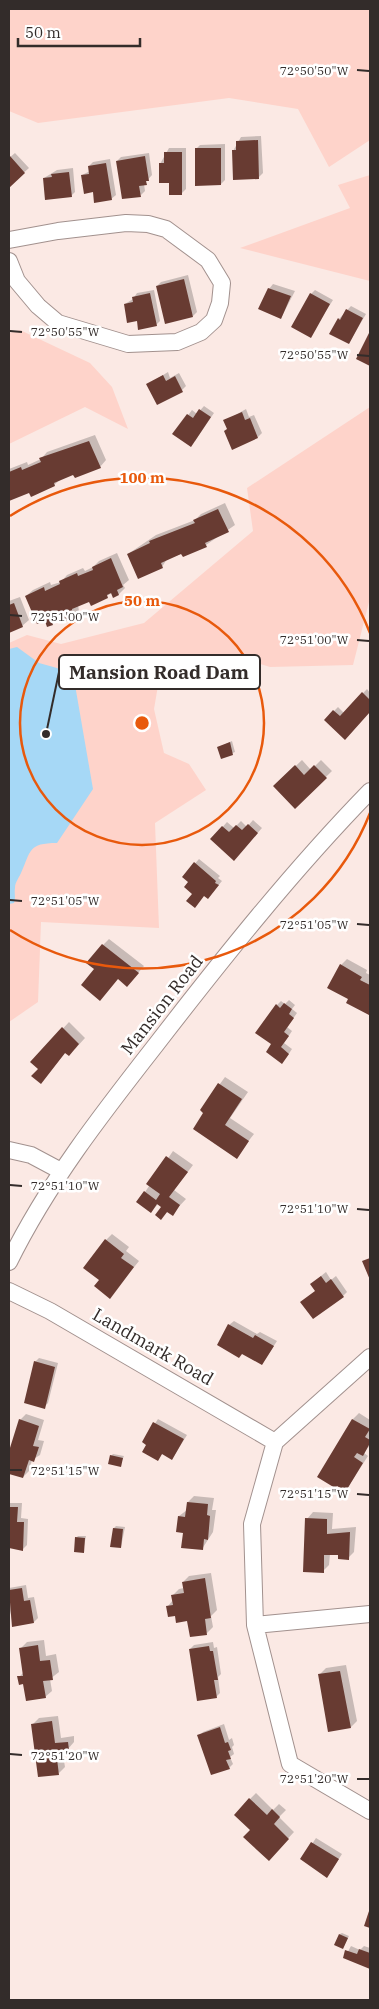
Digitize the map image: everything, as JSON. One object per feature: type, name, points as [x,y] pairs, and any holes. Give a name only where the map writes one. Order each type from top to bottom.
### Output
[{"type":"street","points":[[9,240],[58,231],[126,223],[148,224],[166,229],[208,260],[222,283],[220,303],[214,320],[201,332],[177,342],[128,344],[58,323],[38,306],[22,287],[9,261]]},
{"type":"street","name":"Mansion Road","points":[[9,1262],[39,1205],[61,1171],[212,972],[292,877],[370,791]]},
{"type":"street","points":[[9,1150],[31,1156],[61,1171]]},
{"type":"street","name":"Landmark Road","points":[[9,1291],[50,1311],[275,1442]]},
{"type":"street","points":[[370,1357],[275,1442],[252,1524],[255,1625],[290,1764],[370,1811]]},
{"type":"street","points":[[255,1625],[370,1614]]},
{"type":"shaded area","points":[[9,9],[368,9],[370,10],[370,140],[329,167],[298,109],[229,98],[38,123],[9,111]]},
{"type":"shaded area","points":[[370,175],[370,281],[240,248],[350,208],[338,185]]},
{"type":"shaded area","points":[[20,330],[90,363],[112,387],[128,429],[85,407],[9,444],[9,333]]},
{"type":"shaded area","points":[[370,407],[370,598],[353,665],[270,667],[232,655],[160,674],[154,709],[164,753],[189,764],[206,790],[155,823],[159,928],[41,922],[38,1002],[9,1022],[9,643],[27,635],[61,644],[144,623],[253,531],[247,488]]},
{"type":"water","points":[[17,647],[39,663],[57,668],[74,679],[93,789],[57,843],[41,845],[29,854],[16,884],[14,903],[9,904],[9,649]]},
{"type":"building","points":[[258,140],[259,179],[233,180],[232,150],[236,150],[236,141]]},
{"type":"building","points":[[195,148],[221,148],[221,185],[195,186]]},
{"type":"building","points":[[164,152],[182,152],[182,195],[169,195],[169,183],[159,183],[159,163],[164,163]]},
{"type":"building","points":[[145,156],[149,181],[146,181],[147,185],[139,186],[141,197],[122,199],[116,161]]},
{"type":"building","points":[[9,157],[25,173],[9,188]]},
{"type":"building","points":[[106,163],[112,200],[94,203],[93,192],[84,194],[81,175],[89,174],[88,166]]},
{"type":"building","points":[[69,172],[72,197],[45,200],[43,178],[52,177],[51,174]]},
{"type":"building","points":[[184,279],[193,317],[165,324],[156,286]]},
{"type":"building","points":[[268,288],[291,296],[281,319],[258,309]]},
{"type":"building","points":[[150,293],[157,326],[138,330],[137,321],[127,323],[124,304],[133,302],[132,297]]},
{"type":"building","points":[[310,293],[330,304],[311,338],[291,327]]},
{"type":"building","points":[[346,309],[363,318],[349,344],[329,334],[338,318],[340,320]]},
{"type":"building","points":[[370,331],[370,366],[356,359]]},
{"type":"building","points":[[163,375],[166,381],[175,376],[183,392],[157,405],[146,384]]},
{"type":"building","points":[[199,409],[211,417],[191,447],[172,434],[187,414],[193,418]]},
{"type":"building","points":[[242,412],[245,420],[250,418],[258,438],[232,450],[224,431],[227,429],[223,420]]},
{"type":"building","points":[[89,441],[101,468],[75,478],[73,475],[54,483],[55,486],[31,497],[29,493],[9,501],[9,472],[21,467],[22,470],[41,462],[39,458]]},
{"type":"building","points":[[218,509],[229,532],[205,543],[207,547],[183,557],[181,554],[161,563],[163,568],[138,579],[127,554],[150,543],[149,541],[195,523],[193,520]]},
{"type":"building","points":[[111,558],[123,587],[117,590],[119,595],[113,598],[111,593],[107,595],[108,598],[91,606],[89,602],[72,609],[73,619],[64,622],[63,618],[57,621],[56,617],[51,619],[53,625],[47,627],[45,621],[37,624],[25,596],[44,587],[45,591],[60,584],[59,581],[77,573],[78,576],[93,570],[92,567]]},
{"type":"building","points":[[14,603],[23,627],[9,633],[9,605]]},
{"type":"building","points":[[362,692],[370,700],[370,712],[345,740],[324,720],[333,710],[340,716]]},
{"type":"building","points":[[230,742],[233,755],[221,759],[217,747]]},
{"type":"building","points":[[295,765],[304,775],[314,765],[327,778],[295,809],[273,786]]},
{"type":"building","points":[[248,824],[258,833],[234,861],[210,839],[222,826],[229,832],[236,825],[242,830]]},
{"type":"building","points":[[194,862],[219,885],[208,899],[204,896],[195,908],[186,901],[192,894],[184,887],[188,882],[182,877]]},
{"type":"building","points":[[102,944],[139,973],[127,987],[118,979],[100,1001],[81,985],[94,969],[86,963]]},
{"type":"building","points":[[340,964],[362,977],[360,980],[370,985],[369,1015],[346,1003],[348,999],[327,988]]},
{"type":"building","points":[[284,1003],[292,1009],[289,1014],[294,1018],[284,1032],[289,1036],[281,1047],[289,1054],[282,1064],[266,1052],[271,1044],[255,1033],[276,1004],[280,1008]]},
{"type":"building","points":[[62,1027],[79,1044],[69,1056],[65,1053],[41,1084],[31,1076],[38,1069],[30,1062]]},
{"type":"building","points":[[218,1083],[242,1099],[225,1125],[249,1141],[237,1159],[193,1129],[203,1113],[200,1110]]},
{"type":"building","points":[[166,1156],[188,1172],[169,1197],[180,1205],[173,1216],[167,1212],[161,1220],[155,1215],[161,1207],[157,1204],[151,1213],[136,1202],[144,1191],[156,1200],[160,1194],[146,1184]]},
{"type":"building","points":[[105,1239],[124,1254],[121,1258],[134,1267],[110,1299],[94,1286],[99,1280],[83,1268]]},
{"type":"building","points":[[370,1258],[370,1280],[362,1261]]},
{"type":"building","points":[[321,1276],[326,1283],[331,1279],[344,1297],[313,1319],[300,1302],[315,1291],[310,1284]]},
{"type":"building","points":[[228,1324],[253,1338],[255,1335],[274,1346],[262,1365],[242,1354],[239,1358],[217,1345]]},
{"type":"building","points":[[34,1361],[55,1367],[45,1409],[24,1403]]},
{"type":"building","points":[[19,1419],[39,1426],[33,1446],[39,1447],[34,1462],[29,1460],[23,1478],[9,1474],[9,1451]]},
{"type":"building","points":[[352,1419],[370,1429],[365,1437],[370,1440],[370,1443],[363,1456],[357,1453],[354,1457],[363,1463],[346,1491],[337,1486],[335,1488],[317,1477]]},
{"type":"building","points":[[153,1422],[184,1439],[172,1460],[162,1454],[158,1461],[142,1452],[146,1445],[142,1442]]},
{"type":"building","points":[[110,1455],[123,1458],[121,1467],[108,1464]]},
{"type":"building","points":[[187,1502],[208,1504],[207,1515],[210,1516],[208,1540],[204,1539],[203,1550],[181,1548],[183,1533],[176,1532],[178,1516],[185,1517]]},
{"type":"building","points":[[9,1507],[18,1507],[17,1522],[24,1522],[23,1551],[9,1548]]},
{"type":"building","points":[[305,1518],[327,1519],[327,1534],[350,1532],[349,1560],[338,1559],[338,1555],[324,1555],[324,1573],[303,1572]]},
{"type":"building","points":[[113,1528],[123,1529],[121,1548],[110,1547]]},
{"type":"building","points":[[75,1537],[85,1538],[84,1553],[74,1552]]},
{"type":"building","points":[[205,1578],[211,1618],[205,1619],[207,1635],[190,1637],[187,1621],[176,1623],[175,1616],[168,1617],[166,1606],[173,1605],[171,1595],[184,1593],[182,1582]]},
{"type":"building","points":[[22,1588],[24,1601],[30,1600],[34,1623],[12,1627],[9,1590]]},
{"type":"building","points":[[38,1645],[40,1661],[50,1660],[53,1680],[43,1681],[46,1698],[26,1701],[23,1684],[19,1685],[17,1676],[23,1676],[19,1648]]},
{"type":"building","points":[[209,1646],[210,1651],[213,1651],[218,1680],[214,1680],[217,1698],[197,1701],[189,1649]]},
{"type":"building","points":[[340,1671],[351,1728],[328,1732],[318,1674]]},
{"type":"building","points":[[52,1721],[55,1743],[68,1742],[69,1750],[56,1751],[59,1775],[38,1777],[31,1724]]},
{"type":"building","points":[[220,1727],[225,1743],[228,1742],[231,1750],[228,1751],[231,1759],[226,1760],[230,1769],[211,1775],[197,1735]]},
{"type":"building","points":[[249,1798],[267,1815],[272,1809],[280,1817],[274,1824],[289,1839],[269,1861],[243,1837],[250,1830],[234,1815]]},
{"type":"building","points":[[311,1842],[339,1859],[327,1878],[300,1859]]},
{"type":"building","points":[[370,1908],[370,1928],[364,1926]]},
{"type":"building","points":[[339,1934],[348,1938],[343,1949],[334,1945]]},
{"type":"building","points":[[359,1949],[370,1953],[370,1969],[343,1958],[345,1950],[357,1954]]},
{"type":"place","name":"Mansion Road Dam","points":[[46,734]]}]
